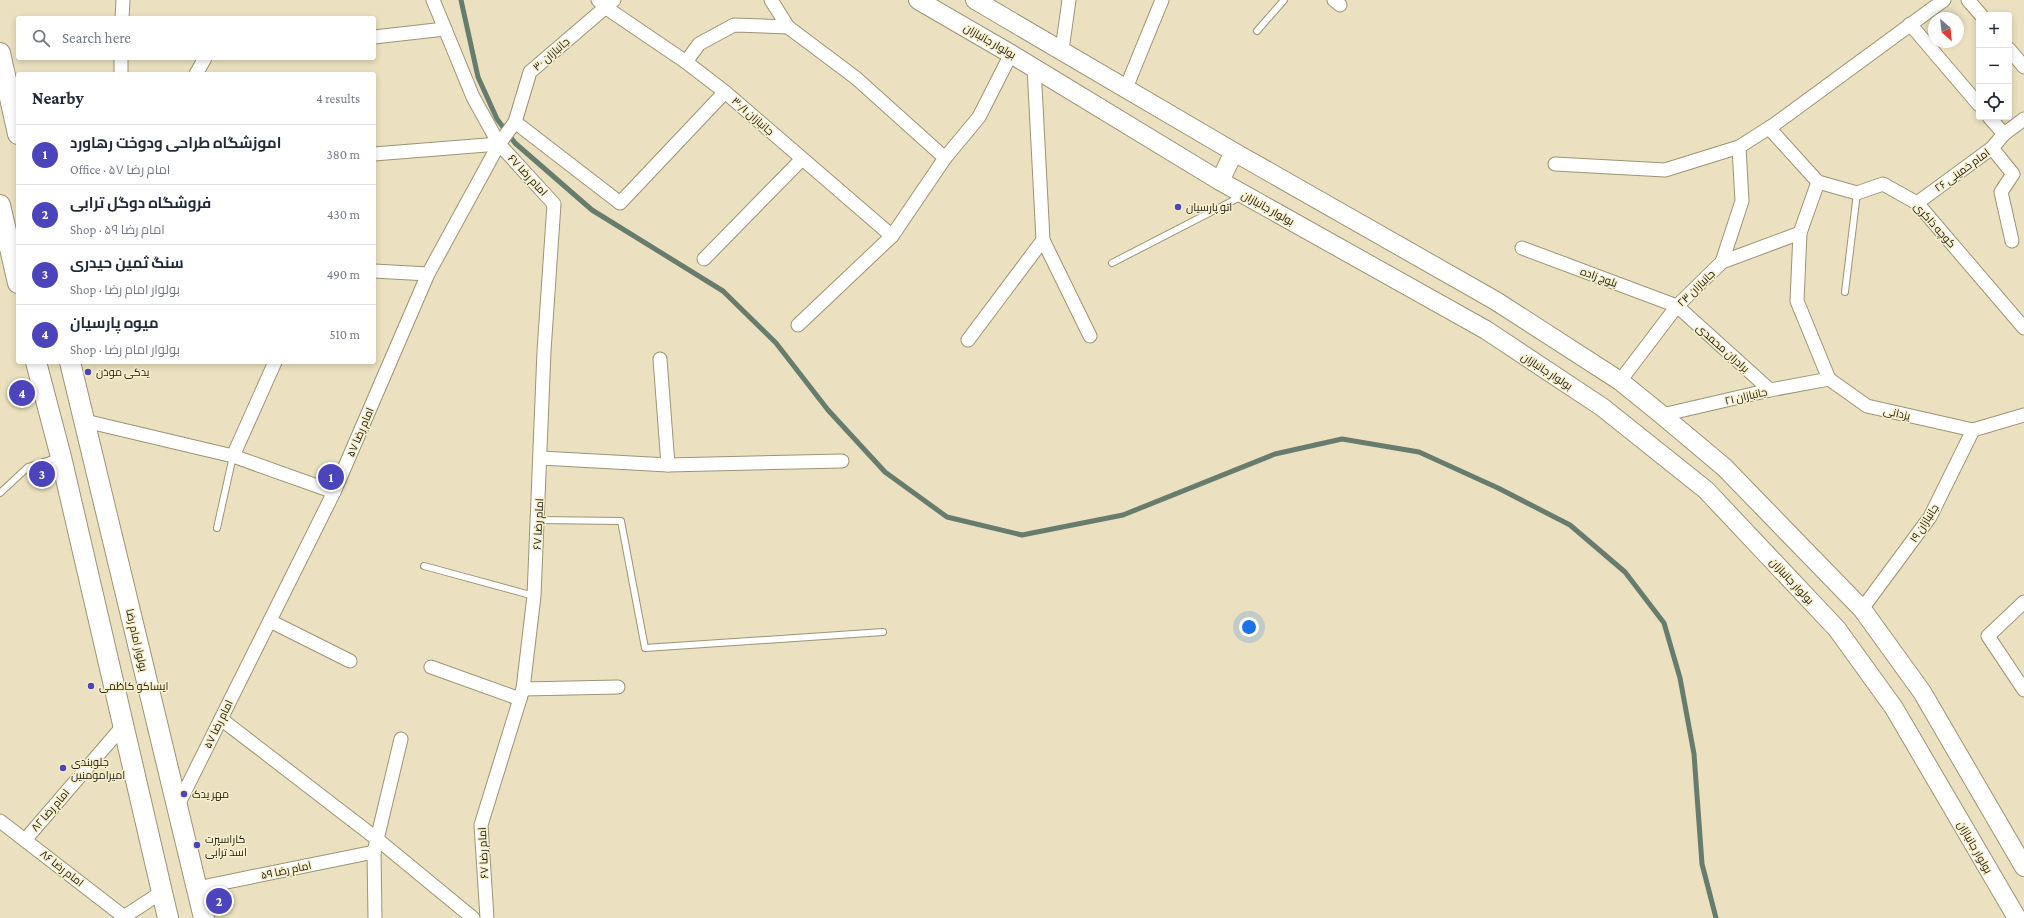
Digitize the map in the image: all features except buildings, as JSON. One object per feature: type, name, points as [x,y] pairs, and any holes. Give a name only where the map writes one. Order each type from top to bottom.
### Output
[{"type":"main road","name":"بولوار جانبازان","points":[[918,0],[1034,67],[1220,181],[1486,330],[1602,407],[1706,490],[1837,629],[1894,708],[2017,918]]},
{"type":"main road","points":[[975,0],[1234,152],[1496,301],[1620,381],[1662,415],[1724,467],[1862,609],[1922,692],[2024,867]]},
{"type":"main road","points":[[0,53],[16,125]]},
{"type":"main road","points":[[1220,181],[1234,152]]},
{"type":"main road","points":[[0,205],[16,274]]},
{"type":"main road","points":[[37,364],[60,457],[168,918]]},
{"type":"main road","name":"بولوار امام رضا","points":[[71,364],[204,918]]},
{"type":"street","points":[[122,16],[123,0]]},
{"type":"street","name":"امام رضا ۶۷","points":[[433,0],[473,97],[500,144],[554,204],[544,352],[541,458],[534,596],[521,694],[481,825],[487,918]]},
{"type":"street","points":[[771,0],[788,27],[856,78],[945,158]]},
{"type":"street","points":[[1062,50],[1069,0]]},
{"type":"street","points":[[1126,88],[1162,0]]},
{"type":"street","points":[[1555,164],[1665,170],[1739,147],[1769,128],[1944,0]]},
{"type":"street","points":[[1968,0],[1978,12]]},
{"type":"street","name":"جانبازان ۳۰/۱","points":[[606,2],[725,92],[892,236]]},
{"type":"street","name":"جانبازان ۳۰","points":[[500,144],[515,122],[530,72],[606,2]]},
{"type":"street","points":[[1910,24],[1976,101]]},
{"type":"street","points":[[686,62],[699,44],[734,25],[788,27]]},
{"type":"street","points":[[376,37],[445,29]]},
{"type":"street","points":[[2012,53],[2024,67]]},
{"type":"street","points":[[798,325],[892,236],[945,158],[979,117],[1011,54]]},
{"type":"street","points":[[121,60],[121,72]]},
{"type":"street","points":[[197,72],[204,60]]},
{"type":"street","points":[[1034,67],[1043,240],[1090,336]]},
{"type":"street","points":[[515,122],[620,203],[725,92]]},
{"type":"street","name":"امام خمینی ۲۶","points":[[1917,202],[1992,148],[2004,134],[2024,119]]},
{"type":"street","points":[[1992,120],[2004,134]]},
{"type":"street","points":[[1769,128],[1818,182],[1857,193]]},
{"type":"street","points":[[376,154],[500,144]]},
{"type":"street","name":"امام رضا ۵۷","points":[[177,807],[334,492],[428,274],[500,144]]},
{"type":"street","points":[[1722,262],[1742,201],[1739,147]]},
{"type":"street","points":[[1992,148],[2018,172],[2001,192],[2012,241]]},
{"type":"street","points":[[704,259],[802,159]]},
{"type":"street","points":[[1818,182],[1800,233],[1797,301],[1829,380]]},
{"type":"street","name":"کوچه ذاکری","points":[[1857,193],[1883,184],[1917,202],[2024,328]]},
{"type":"street","name":"جانبازان ۲۳","points":[[1620,381],[1677,306],[1722,262],[1800,233]]},
{"type":"street","points":[[968,340],[1043,240]]},
{"type":"street","name":"بلوچ زاده","points":[[1522,248],[1677,306]]},
{"type":"street","points":[[376,271],[428,274]]},
{"type":"street","name":"برادران محمدی","points":[[1677,306],[1770,390]]},
{"type":"street","points":[[660,359],[668,465]]},
{"type":"street","points":[[233,456],[273,364]]},
{"type":"street","name":"جانبازان ۲۱","points":[[1662,415],[1770,390],[1829,380]]},
{"type":"street","name":"یزدانی","points":[[1829,380],[1867,406],[1973,430]]},
{"type":"street","points":[[1973,430],[2024,415]]},
{"type":"street","points":[[85,421],[233,456],[334,492]]},
{"type":"street","name":"جانبازان ۱۹","points":[[1862,609],[1930,518],[1973,430]]},
{"type":"street","points":[[541,458],[668,465],[842,461]]},
{"type":"street","points":[[2024,602],[1988,636],[2024,690]]},
{"type":"street","points":[[270,621],[350,661]]},
{"type":"street","points":[[431,667],[521,694],[618,687]]},
{"type":"street","points":[[221,719],[376,845],[473,918]]},
{"type":"street","name":"امام رضا ۸۲","points":[[25,840],[123,726]]},
{"type":"street","points":[[375,918],[376,845],[401,739]]},
{"type":"street","name":"امام رضا ۸۶","points":[[0,820],[122,917]]},
{"type":"street","name":"امام رضا ۵۹","points":[[197,888],[376,845]]},
{"type":"street","points":[[122,917],[162,892]]},
{"type":"lane","points":[[1257,31],[1284,0]]},
{"type":"lane","points":[[1845,292],[1857,193]]},
{"type":"lane","points":[[1112,263],[1245,194]]},
{"type":"lane","points":[[217,528],[233,456]]},
{"type":"lane","points":[[0,493],[28,467],[60,457]]},
{"type":"lane","points":[[538,520],[621,521],[644,648],[883,632]]},
{"type":"lane","points":[[424,566],[534,596]]},
{"type":"waterway","points":[[461,0],[478,77],[497,119],[515,143],[592,210],[723,291],[776,343],[828,410],[885,472],[947,517],[1022,535],[1123,515],[1275,454],[1342,439],[1419,452],[1498,488],[1570,525],[1625,572],[1664,623],[1680,678],[1694,754],[1702,864],[1716,918]]},
{"type":"place","name":"اتو پارسیان","points":[[1178,207]]},
{"type":"place","name":"یدکی موذن","points":[[88,372]]},
{"type":"place","name":"میوه پارسیان","points":[[22,393]]},
{"type":"place","name":"سنگ ثمین حیدری","points":[[42,474]]},
{"type":"place","name":"اموزشگاه طراحی ودوخت رهاورد","points":[[331,477]]},
{"type":"place","name":"ایساکو کاظمی","points":[[91,686]]},
{"type":"place","name":"جلوبندی امیرامومنین","points":[[63,768]]},
{"type":"place","name":"مهر یدک","points":[[184,794]]},
{"type":"place","name":"کاراسپرت اسد ترابی","points":[[197,845]]},
{"type":"place","name":"فروشگاه دوگل ترابی","points":[[219,901]]}]
